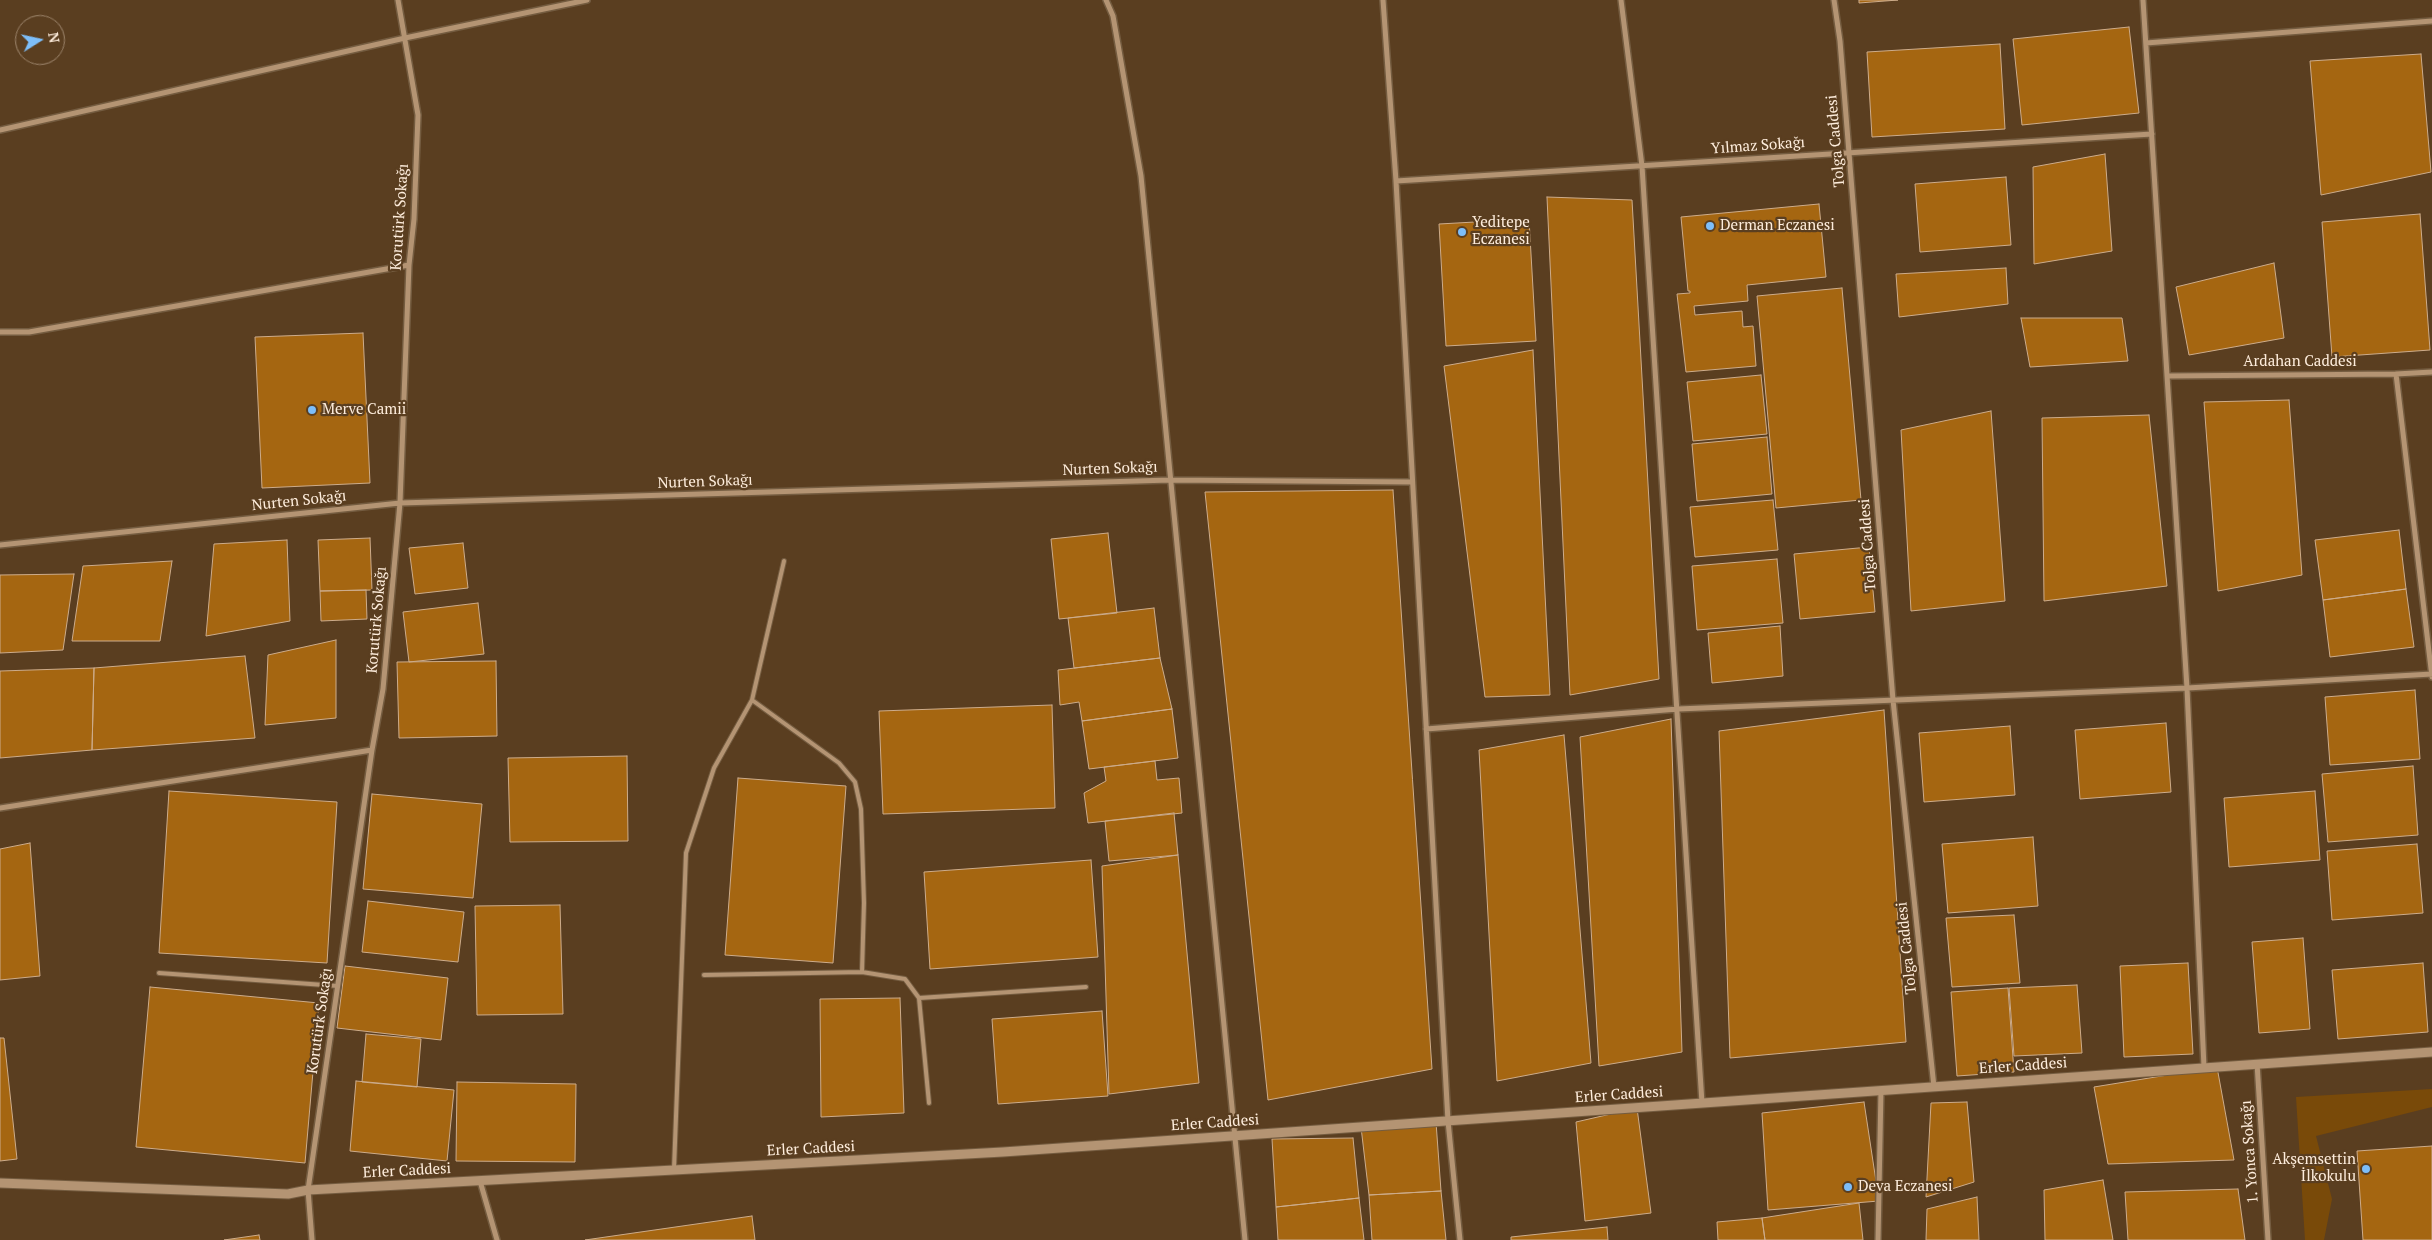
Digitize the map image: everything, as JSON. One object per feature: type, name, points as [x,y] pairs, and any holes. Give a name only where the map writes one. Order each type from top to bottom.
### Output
[{"type":"street","name":"Korutürk Sokağı","points":[[312,1240],[308,1190],[372,750],[383,689],[400,503],[409,266],[414,219],[418,115],[398,0]]},
{"type":"street","points":[[0,130],[404,38],[587,0]]},
{"type":"street","points":[[1106,0],[1113,16],[1141,176],[1245,1240]]},
{"type":"street","points":[[1383,0],[1396,182],[1448,1121],[1460,1240]]},
{"type":"street","points":[[1621,0],[1642,166],[1702,1103]]},
{"type":"street","name":"Tolga Caddesi","points":[[1834,0],[1840,41],[1850,153],[1892,700],[1934,1087]]},
{"type":"street","points":[[2143,0],[2186,688],[2204,1067]]},
{"type":"street","points":[[2146,43],[2432,20]]},
{"type":"street","name":"Yılmaz Sokağı","points":[[1396,182],[2152,134]]},
{"type":"street","points":[[0,332],[29,332],[409,266]]},
{"type":"street","name":"Ardahan Caddesi","points":[[2168,376],[2432,372]]},
{"type":"street","points":[[1426,729],[1678,709],[2186,688],[2432,675],[2396,374]]},
{"type":"street","name":"Nurten Sokağı","points":[[0,544],[400,503],[1170,480],[1412,482]]},
{"type":"street","points":[[0,808],[372,750]]},
{"type":"street","name":"Erler Caddesi","points":[[0,1183],[288,1194],[308,1190],[993,1153],[2432,1052]]},
{"type":"street","name":"1. Yonca Sokağı","points":[[2257,1063],[2268,1240]]},
{"type":"street","points":[[1878,1240],[1881,1090]]},
{"type":"street","points":[[480,1181],[496,1240]]},
{"type":"lane","points":[[674,1171],[686,853],[714,768],[752,700],[784,561]]},
{"type":"lane","points":[[752,700],[839,763],[855,782],[861,809],[864,904],[862,972]]},
{"type":"lane","points":[[704,975],[862,972],[905,979],[919,998],[929,1103]]},
{"type":"lane","points":[[159,974],[338,986]]},
{"type":"lane","points":[[919,998],[1086,987]]},
{"type":"shaded area","points":[[2432,1089],[2432,1107],[2316,1136],[2332,1199],[2324,1240],[2305,1240],[2296,1097]]},
{"type":"building","points":[[1859,0],[1898,0],[1859,3]]},
{"type":"building","points":[[2129,27],[2139,113],[2022,125],[2013,39]]},
{"type":"building","points":[[2000,44],[2005,129],[1872,137],[1867,52]]},
{"type":"building","points":[[2421,54],[2431,172],[2321,195],[2310,61]]},
{"type":"building","points":[[2105,154],[2112,251],[2034,264],[2033,167]]},
{"type":"building","points":[[2006,177],[2011,245],[1920,252],[1915,184]]},
{"type":"building","points":[[1547,197],[1632,200],[1659,679],[1570,695]]},
{"type":"building","points":[[1819,204],[1826,277],[1747,285],[1748,301],[1694,306],[1695,315],[1742,311],[1743,327],[1753,326],[1756,366],[1686,372],[1677,294],[1690,293],[1690,291],[1688,291],[1681,217]]},
{"type":"building","points":[[2420,214],[2430,350],[2332,357],[2322,222]]},
{"type":"building","points":[[1529,219],[1536,341],[1446,346],[1439,224]]},
{"type":"building","points":[[2274,263],[2284,338],[2189,355],[2176,287]]},
{"type":"building","points":[[2006,268],[2008,304],[1899,317],[1896,274]]},
{"type":"building","points":[[1842,288],[1861,500],[1776,508],[1757,296]]},
{"type":"building","points":[[2021,318],[2122,318],[2128,361],[2030,367]]},
{"type":"building","name":"Merve Camii","points":[[363,333],[370,483],[262,488],[255,337]]},
{"type":"building","points":[[1533,350],[1550,695],[1485,697],[1444,366]]},
{"type":"building","points":[[1761,375],[1767,434],[1693,441],[1687,382]]},
{"type":"building","points":[[2289,400],[2302,575],[2218,591],[2204,402]]},
{"type":"building","points":[[1991,411],[2005,601],[1911,611],[1901,430]]},
{"type":"building","points":[[2149,415],[2167,586],[2044,601],[2042,418]]},
{"type":"building","points":[[1767,437],[1772,494],[1697,501],[1692,444]]},
{"type":"building","points":[[1393,490],[1432,1069],[1268,1100],[1205,492]]},
{"type":"building","points":[[1773,500],[1778,550],[1695,557],[1690,507]]},
{"type":"building","points":[[2399,530],[2406,589],[2323,600],[2315,540]]},
{"type":"building","points":[[1108,533],[1117,613],[1059,619],[1051,539]]},
{"type":"building","points":[[370,538],[372,590],[320,591],[318,540]]},
{"type":"building","points":[[287,540],[290,621],[206,636],[214,544]]},
{"type":"building","points":[[463,543],[468,588],[415,594],[409,548]]},
{"type":"building","points":[[1869,547],[1875,612],[1800,619],[1794,554]]},
{"type":"building","points":[[1777,559],[1783,623],[1697,630],[1692,566]]},
{"type":"building","points":[[172,561],[160,641],[72,641],[83,566]]},
{"type":"building","points":[[74,574],[63,650],[0,653],[0,575]]},
{"type":"building","points":[[2406,589],[2414,647],[2330,657],[2323,600]]},
{"type":"building","points":[[366,590],[367,619],[321,621],[320,591]]},
{"type":"building","points":[[478,603],[484,654],[409,662],[403,612]]},
{"type":"building","points":[[1154,608],[1160,658],[1074,668],[1068,618]]},
{"type":"building","points":[[1780,626],[1783,676],[1712,683],[1708,633]]},
{"type":"building","points":[[336,640],[336,718],[265,725],[268,655]]},
{"type":"building","points":[[245,656],[255,738],[92,750],[94,668]]},
{"type":"building","points":[[1160,658],[1172,709],[1082,721],[1079,702],[1060,705],[1058,670]]},
{"type":"building","points":[[496,661],[497,736],[399,738],[397,662]]},
{"type":"building","points":[[94,668],[92,750],[0,758],[0,671]]},
{"type":"building","points":[[2415,690],[2420,759],[2330,765],[2325,697]]},
{"type":"building","points":[[1052,705],[1055,808],[883,814],[879,711]]},
{"type":"building","points":[[1172,709],[1178,758],[1089,769],[1082,721]]},
{"type":"building","points":[[1884,710],[1906,1042],[1730,1058],[1719,731]]},
{"type":"building","points":[[1671,719],[1682,1052],[1599,1066],[1580,737]]},
{"type":"building","points":[[2166,723],[2171,792],[2080,799],[2075,730]]},
{"type":"building","points":[[2010,726],[2015,795],[1924,802],[1919,733]]},
{"type":"building","points":[[1564,735],[1591,1063],[1497,1081],[1479,750]]},
{"type":"building","points":[[627,756],[628,841],[510,842],[508,758]]},
{"type":"building","points":[[1155,761],[1157,780],[1179,778],[1182,813],[1088,823],[1084,793],[1106,781],[1104,767]]},
{"type":"building","points":[[2413,766],[2418,835],[2328,842],[2322,774]]},
{"type":"building","points":[[738,778],[846,786],[833,963],[725,955]]},
{"type":"building","points":[[169,791],[337,802],[327,963],[159,953]]},
{"type":"building","points":[[2315,791],[2320,860],[2229,867],[2224,798]]},
{"type":"building","points":[[372,794],[482,804],[473,898],[363,889]]},
{"type":"building","points":[[1174,813],[1178,855],[1109,861],[1105,821]]},
{"type":"building","points":[[2033,837],[2038,906],[1948,913],[1942,844]]},
{"type":"building","points":[[30,843],[40,976],[0,980],[0,849]]},
{"type":"building","points":[[2417,844],[2423,913],[2332,920],[2327,851]]},
{"type":"building","points":[[1178,855],[1199,1083],[1109,1094],[1102,866]]},
{"type":"building","points":[[1091,860],[1098,957],[930,969],[924,872]]},
{"type":"building","points":[[368,901],[464,912],[458,962],[362,952]]},
{"type":"building","points":[[560,905],[563,1014],[477,1015],[475,906]]},
{"type":"building","points":[[2014,915],[2020,983],[1952,987],[1946,918]]},
{"type":"building","points":[[2303,938],[2310,1029],[2259,1033],[2252,942]]},
{"type":"building","points":[[2188,963],[2193,1054],[2124,1057],[2120,966]]},
{"type":"building","points":[[2423,963],[2428,1032],[2338,1039],[2332,970]]},
{"type":"building","points":[[345,966],[448,978],[441,1040],[337,1028]]},
{"type":"building","points":[[2077,985],[2082,1053],[2014,1056],[2009,988]]},
{"type":"building","points":[[150,987],[319,1003],[305,1163],[136,1147]]},
{"type":"building","points":[[2008,988],[2014,1072],[1957,1076],[1951,992]]},
{"type":"building","points":[[900,998],[904,1113],[821,1117],[820,999]]},
{"type":"building","points":[[1102,1011],[1108,1096],[998,1104],[992,1019]]},
{"type":"building","points":[[366,1034],[421,1039],[417,1087],[362,1082]]},
{"type":"building","points":[[0,1038],[4,1038],[17,1159],[0,1161]]},
{"type":"building","points":[[2217,1067],[2234,1160],[2108,1164],[2094,1087]]},
{"type":"building","points":[[356,1081],[454,1090],[447,1161],[350,1151]]},
{"type":"building","points":[[457,1082],[576,1084],[575,1162],[456,1161]]},
{"type":"building","points":[[1864,1102],[1879,1201],[1768,1210],[1762,1113]]},
{"type":"building","points":[[1967,1102],[1974,1182],[1926,1197],[1931,1103]]},
{"type":"building","points":[[1637,1108],[1651,1213],[1585,1221],[1576,1122]]},
{"type":"building","points":[[1436,1122],[1441,1191],[1369,1195],[1361,1127]]},
{"type":"building","points":[[1353,1138],[1359,1198],[1276,1207],[1272,1139]]},
{"type":"building","points":[[2432,1146],[2432,1240],[2363,1240],[2357,1151]]},
{"type":"building","points":[[2103,1180],[2113,1240],[2045,1240],[2044,1190]]},
{"type":"building","points":[[2238,1189],[2245,1240],[2128,1240],[2125,1192]]},
{"type":"building","points":[[1441,1191],[1446,1240],[1372,1240],[1369,1195]]},
{"type":"building","points":[[1977,1197],[1979,1240],[1926,1240],[1927,1209]]},
{"type":"building","points":[[1359,1198],[1364,1240],[1278,1240],[1276,1207]]},
{"type":"building","points":[[1859,1203],[1863,1240],[1765,1240],[1762,1218]]},
{"type":"building","points":[[752,1216],[755,1240],[585,1240]]},
{"type":"building","points":[[1762,1218],[1765,1240],[1718,1240],[1717,1222]]},
{"type":"building","points":[[1607,1227],[1608,1240],[1511,1240],[1511,1237]]},
{"type":"building","points":[[259,1235],[260,1240],[224,1240]]},
{"type":"place","name":"Derman Eczanesi","points":[[1710,226]]},
{"type":"place","name":"Yeditepe Eczanesi","points":[[1462,232]]},
{"type":"place","name":"Merve Camii","points":[[312,410]]},
{"type":"place","name":"Akşemsettin İlkokulu","points":[[2366,1169]]},
{"type":"place","name":"Deva Eczanesi","points":[[1848,1187]]}]
